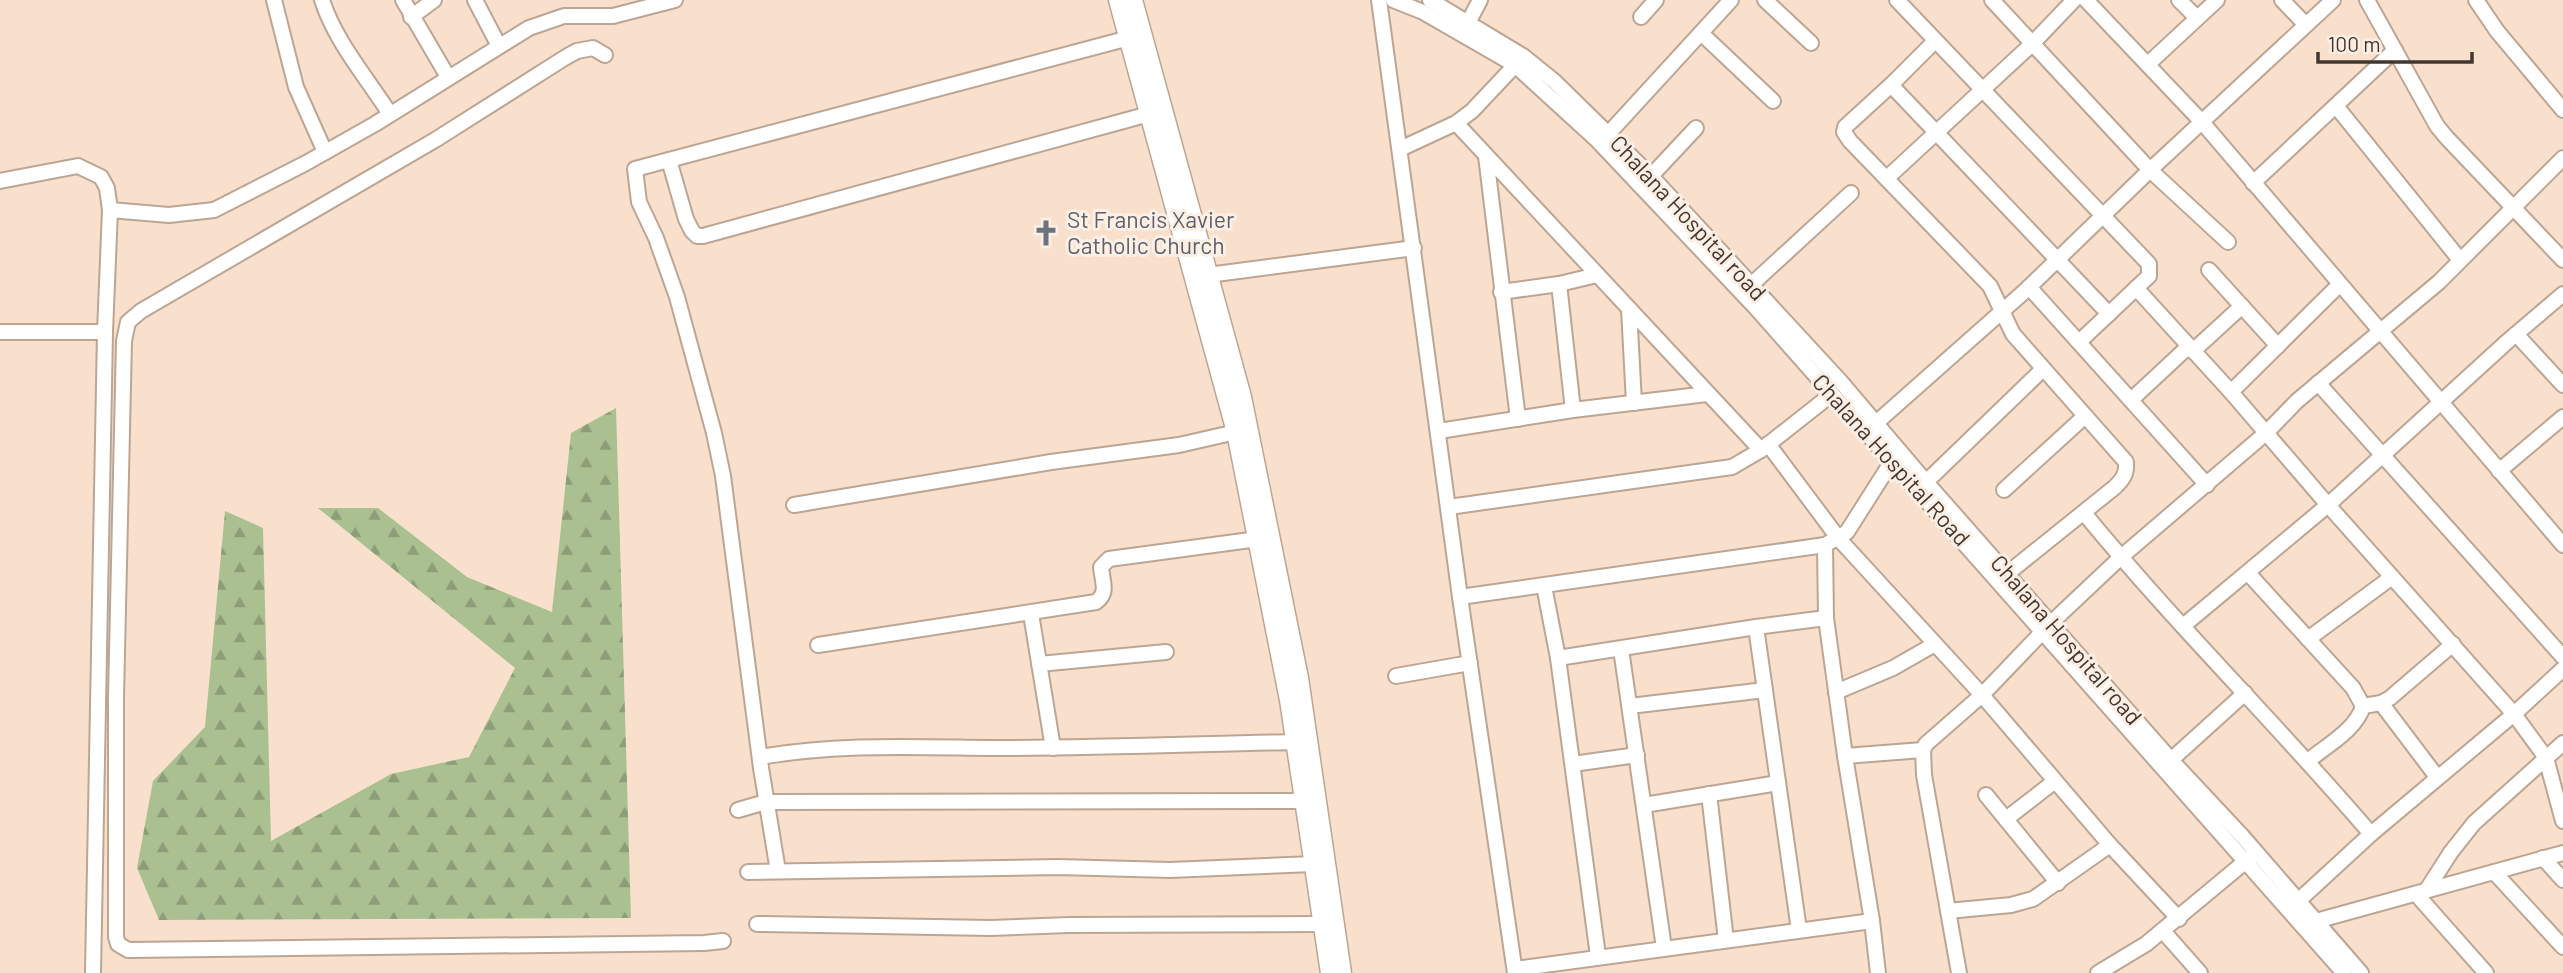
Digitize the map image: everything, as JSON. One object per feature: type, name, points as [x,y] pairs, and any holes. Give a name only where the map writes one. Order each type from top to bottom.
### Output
[{"type":"main road","points":[[1118,0],[1237,432],[1296,742],[1330,973]]},
{"type":"main road","points":[[1133,0],[1242,397],[1299,678],[1342,973]]},
{"type":"street","points":[[274,0],[296,87],[325,152]]},
{"type":"street","points":[[322,0],[325,11],[350,55],[390,114]]},
{"type":"street","points":[[403,0],[449,77]]},
{"type":"street","points":[[411,16],[433,0]]},
{"type":"street","points":[[475,0],[499,46]]},
{"type":"street","points":[[110,210],[169,215],[214,210],[325,152],[544,21],[564,16],[614,16],[675,0]]},
{"type":"street","points":[[1379,0],[1460,597],[1515,971],[1598,956],[1872,921]]},
{"type":"street","name":"Chalana Hospital Road","points":[[1393,0],[1423,12],[1519,61],[1596,139],[1756,308],[1832,394],[1896,456],[2250,858],[2344,973]]},
{"type":"street","name":"Chalana Hospital road","points":[[1430,0],[1469,21],[1609,133],[1651,176],[1841,382],[1876,424],[1896,456],[1926,482],[2008,573],[2047,628],[2171,760],[2250,858],[2316,921],[2361,973]]},
{"type":"street","points":[[1469,21],[1480,0]]},
{"type":"street","points":[[1641,17],[1656,0]]},
{"type":"street","points":[[1609,133],[1731,0]]},
{"type":"street","points":[[1765,0],[1811,43]]},
{"type":"street","points":[[1897,0],[2149,264],[2149,276],[2079,342]]},
{"type":"street","points":[[1992,0],[2150,170],[2228,242]]},
{"type":"street","points":[[1887,178],[2032,44],[2074,0]]},
{"type":"street","points":[[2086,0],[2202,122],[2440,404],[2562,542]]},
{"type":"street","points":[[2179,0],[2197,18]]},
{"type":"street","points":[[2148,64],[2217,0]]},
{"type":"street","points":[[2282,0],[2305,24]]},
{"type":"street","points":[[1876,424],[2029,287],[2333,0]]},
{"type":"street","points":[[2367,0],[2447,138],[2563,260]]},
{"type":"street","points":[[2476,0],[2497,31],[2563,110]]},
{"type":"street","points":[[1701,33],[1773,102]]},
{"type":"street","points":[[778,872],[766,802],[726,496],[714,433],[677,297],[656,238],[639,202],[635,169],[1129,38]]},
{"type":"street","points":[[1935,41],[1845,127],[1844,132],[1990,286],[2013,334],[2126,463],[2127,471],[2115,487],[2008,573]]},
{"type":"street","points":[[605,55],[593,48],[577,51],[566,57],[435,140],[141,311],[128,322],[124,341],[116,697],[116,937],[118,944],[128,950],[723,941]]},
{"type":"street","points":[[2253,183],[2395,50]]},
{"type":"street","points":[[1400,149],[1455,123],[1472,111],[1519,61]]},
{"type":"street","points":[[1891,85],[2109,314]]},
{"type":"street","points":[[2336,106],[2460,261]]},
{"type":"street","points":[[669,160],[689,227],[697,236],[704,236],[1149,114]]},
{"type":"street","points":[[1455,123],[1707,394],[1765,447],[1832,542],[1935,644],[1982,695],[2110,845],[2179,919]]},
{"type":"street","points":[[1651,176],[1696,128]]},
{"type":"street","points":[[1486,156],[1518,419]]},
{"type":"street","points":[[1959,973],[1924,775],[1923,750],[1927,744],[1982,695],[2121,557],[2266,433],[2297,401],[2439,282],[2563,158]]},
{"type":"street","points":[[0,181],[78,166],[101,177],[107,188],[110,210],[105,332],[93,973]]},
{"type":"street","points":[[1751,285],[1851,193]]},
{"type":"street","points":[[1208,275],[1413,248]]},
{"type":"street","points":[[2209,270],[2278,346]]},
{"type":"street","points":[[1501,292],[1559,284],[1597,275]]},
{"type":"street","points":[[1559,284],[1573,410]]},
{"type":"street","points":[[2231,392],[2339,285]]},
{"type":"street","points":[[2029,287],[2207,485]]},
{"type":"street","points":[[2136,288],[2514,714],[2546,758],[2558,782],[2563,821]]},
{"type":"street","points":[[2183,626],[2328,505],[2563,293]]},
{"type":"street","points":[[2131,400],[2242,306]]},
{"type":"street","points":[[1629,309],[1634,403]]},
{"type":"street","points":[[0,332],[105,332]]},
{"type":"street","points":[[2516,334],[2563,385]]},
{"type":"street","points":[[1926,482],[2043,369]]},
{"type":"street","points":[[2318,383],[2563,657]]},
{"type":"street","points":[[1439,431],[1573,410],[1707,394]]},
{"type":"street","points":[[1449,507],[1721,469],[1743,462],[1832,394]]},
{"type":"street","points":[[2004,491],[2085,416]]},
{"type":"street","points":[[2499,471],[2563,417]]},
{"type":"street","points":[[794,505],[1051,462],[1179,445],[1237,432]]},
{"type":"street","points":[[1460,597],[1832,542],[1847,532],[1896,456]]},
{"type":"street","points":[[2084,513],[2371,834]]},
{"type":"street","points":[[818,645],[1096,602],[1105,592],[1101,567],[1110,559],[1258,540]]},
{"type":"street","points":[[1832,542],[1826,618],[1878,973]]},
{"type":"street","points":[[2248,573],[2353,688],[2363,706],[2353,723],[2308,761]]},
{"type":"street","points":[[2308,639],[2392,577]]},
{"type":"street","points":[[1544,586],[1558,658],[1598,956]]},
{"type":"street","points":[[1031,614],[1053,748]]},
{"type":"street","points":[[1558,658],[1826,618]]},
{"type":"street","points":[[1756,627],[1799,930]]},
{"type":"street","points":[[1836,692],[1893,668],[1935,644]]},
{"type":"street","points":[[2363,706],[2381,703],[2390,698],[2453,644]]},
{"type":"street","points":[[1621,649],[1664,948]]},
{"type":"street","points":[[1039,664],[1166,652]]},
{"type":"street","points":[[1396,676],[1470,663]]},
{"type":"street","points":[[2297,902],[2371,834],[2514,714],[2563,669]]},
{"type":"street","points":[[1630,706],[1765,690]]},
{"type":"street","points":[[2171,760],[2245,693]]},
{"type":"street","points":[[2381,703],[2437,777]]},
{"type":"street","points":[[760,757],[848,747],[1053,748],[1296,742]]},
{"type":"street","points":[[2421,893],[2474,822],[2563,743]]},
{"type":"street","points":[[1845,756],[1923,750]]},
{"type":"street","points":[[1573,764],[1637,755]]},
{"type":"street","points":[[2006,819],[2055,781]]},
{"type":"street","points":[[1644,805],[1778,783]]},
{"type":"street","points":[[1709,794],[1726,940]]},
{"type":"street","points":[[1986,795],[2058,883]]},
{"type":"street","points":[[738,810],[766,802],[1304,800]]},
{"type":"street","points":[[1948,911],[2011,905],[2033,899],[2110,845]]},
{"type":"street","points":[[2316,921],[2563,853]]},
{"type":"street","points":[[2098,973],[2179,919],[2250,858]]},
{"type":"street","points":[[2543,858],[2563,880]]},
{"type":"street","points":[[748,872],[1058,867],[1170,870],[1312,864]]},
{"type":"street","points":[[2494,872],[2563,947]]},
{"type":"street","points":[[2421,893],[2486,973]]},
{"type":"street","points":[[757,924],[992,928],[1322,924]]},
{"type":"street","points":[[2163,931],[2200,973]]},
{"type":"green space","points":[[616,408],[631,918],[159,920],[137,868],[153,781],[205,727],[225,511],[263,528],[271,841],[391,774],[469,757],[515,668],[318,508],[378,508],[467,577],[552,612],[571,433]]},
{"type":"place","name":"St Francis Xavier Catholic Church","points":[[1046,233]]}]
